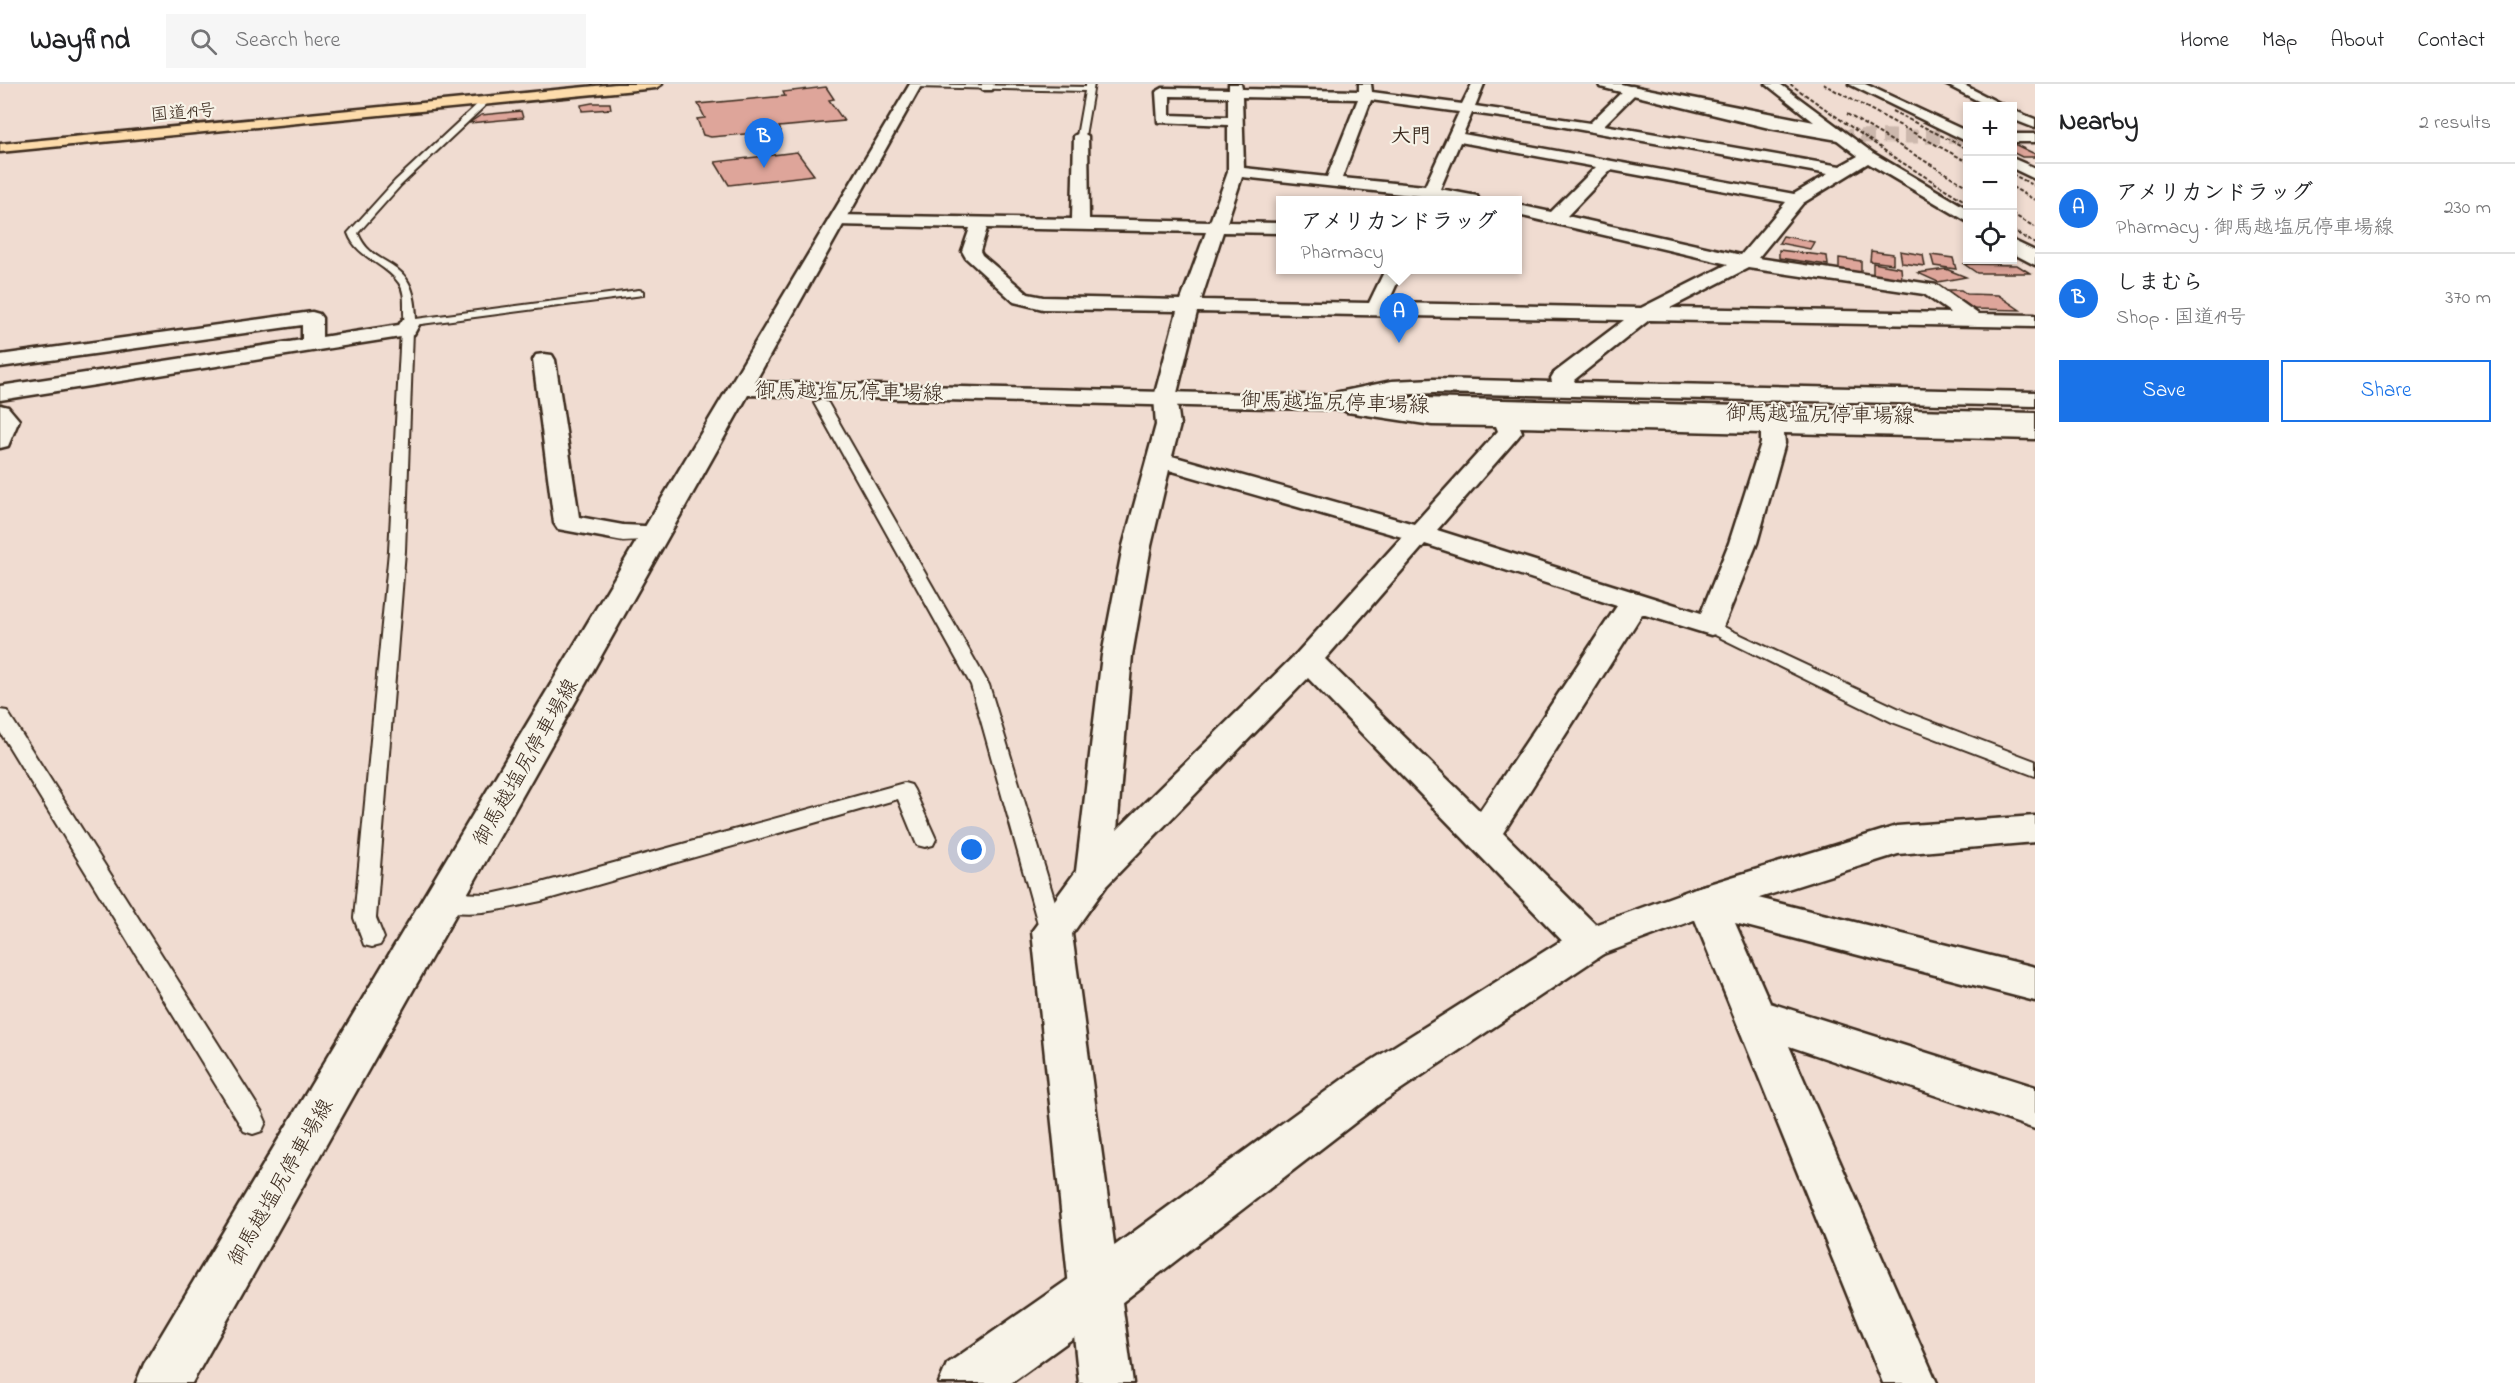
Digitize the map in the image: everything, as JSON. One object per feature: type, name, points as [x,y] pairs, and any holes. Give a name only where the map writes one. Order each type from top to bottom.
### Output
[{"type":"highway","name":"国道19号","points":[[0,148],[656,84]]},
{"type":"street","points":[[1236,172],[1333,181],[1429,196],[1478,84]]},
{"type":"street","points":[[1605,84],[1768,124],[1835,132]]},
{"type":"street","points":[[1772,84],[1835,132],[1855,143],[1869,156],[1963,214]]},
{"type":"street","points":[[1855,84],[1960,131]]},
{"type":"street","points":[[1951,84],[1989,102]]},
{"type":"street","points":[[740,388],[916,85]]},
{"type":"street","points":[[1094,874],[1117,655],[1137,546],[1161,460],[1168,425],[1165,397],[1189,305],[1236,172],[1235,88]]},
{"type":"street","points":[[1236,121],[1163,119],[1163,92],[1235,88],[1365,90],[1840,171]]},
{"type":"street","points":[[1333,181],[1365,90]]},
{"type":"street","points":[[1593,128],[1632,90]]},
{"type":"street","points":[[1632,90],[1647,98],[1788,134],[1855,143]]},
{"type":"street","points":[[2017,116],[2035,124]]},
{"type":"street","points":[[2017,131],[2035,132]]},
{"type":"street","points":[[1080,225],[1081,136]]},
{"type":"street","points":[[1455,137],[1609,163],[1797,199]]},
{"type":"street","points":[[2017,140],[2035,140]]},
{"type":"street","points":[[1566,388],[1562,378],[1644,314],[1745,262],[1797,199],[1840,171],[1869,156]]},
{"type":"street","points":[[2017,162],[2035,163]]},
{"type":"street","points":[[1555,218],[1609,163]]},
{"type":"street","points":[[2017,164],[2035,174]]},
{"type":"street","points":[[1522,211],[1745,262],[1930,289],[1973,320]]},
{"type":"street","points":[[837,220],[1276,228]]},
{"type":"street","points":[[980,223],[971,251],[975,258],[1021,298],[1043,303],[2035,321]]},
{"type":"street","points":[[2017,248],[2035,259]]},
{"type":"street","points":[[1376,308],[1392,274]]},
{"type":"street","points":[[0,361],[312,318],[312,345]]},
{"type":"street","points":[[0,393],[312,345],[409,327]]},
{"type":"street","points":[[544,360],[567,524],[623,533],[656,533]]},
{"type":"street","points":[[1328,401],[1392,388],[1434,386],[2035,399]]},
{"type":"street","name":"御馬越塩尻停車場線","points":[[163,1383],[740,388],[2035,420]]},
{"type":"street","points":[[1328,401],[1432,418],[2035,432]]},
{"type":"street","points":[[0,412],[7,420],[0,441]]},
{"type":"street","points":[[1106,1383],[1052,931],[1094,874],[1308,660],[1421,534],[1510,432],[1505,420]]},
{"type":"street","points":[[1161,460],[1421,534],[1711,626],[1743,543],[1773,443],[1772,426]]},
{"type":"street","points":[[1482,836],[1635,602]]},
{"type":"street","points":[[1308,660],[1589,944]]},
{"type":"street","points":[[966,1383],[1094,1292],[1363,1090],[1589,944],[1706,900],[1898,840],[2035,829]]},
{"type":"street","points":[[1706,900],[2035,984]]},
{"type":"street","points":[[1706,900],[1910,1383]]},
{"type":"street","points":[[1757,1017],[2035,1108]]},
{"type":"lane","points":[[916,85],[1090,87],[1081,136]]},
{"type":"lane","points":[[372,938],[365,918],[407,390],[409,290],[399,276],[358,243],[353,232],[398,183],[486,101]]},
{"type":"lane","points":[[409,327],[639,293]]},
{"type":"lane","points":[[821,403],[980,685],[1052,931]]},
{"type":"lane","points":[[1711,626],[1899,717],[2035,769]]},
{"type":"lane","points":[[0,716],[253,1122]]},
{"type":"lane","points":[[444,902],[491,903],[541,892],[904,790],[925,839]]},
{"type":"building","points":[[826,87],[834,99],[829,100],[844,121],[779,127],[781,131],[711,137],[703,135],[697,119],[705,118],[698,104],[785,96],[783,92]]},
{"type":"building","points":[[610,103],[611,109],[582,111],[581,105]]},
{"type":"building","points":[[521,111],[523,118],[469,123],[481,115]]},
{"type":"building","points":[[2017,145],[2035,154],[2035,157],[2017,154]]},
{"type":"building","points":[[797,152],[814,175],[729,185],[715,162]]},
{"type":"building","points":[[1783,236],[1814,242],[1810,249],[1779,243]]},
{"type":"building","points":[[1779,250],[1827,256],[1828,265],[1779,258]]},
{"type":"building","points":[[1871,251],[1893,254],[1893,264],[1870,261]]},
{"type":"building","points":[[1900,251],[1923,255],[1925,266],[1902,263]]},
{"type":"building","points":[[1931,255],[1953,258],[1956,269],[1934,266]]},
{"type":"building","points":[[1839,258],[1861,261],[1861,273],[1839,270]]},
{"type":"building","points":[[1873,263],[1901,268],[1902,279],[1873,275]]},
{"type":"building","points":[[1964,264],[2017,265],[2030,273],[1977,273]]},
{"type":"building","points":[[1946,269],[1966,277],[1938,282],[1918,273]]},
{"type":"building","points":[[1946,290],[1961,290],[1967,294],[1998,295],[2020,310],[1972,309]]},
{"type":"tunnel","points":[[1838,136],[1963,137]]},
{"type":"railway","points":[[1790,84],[1898,160],[1963,200]]},
{"type":"railway","points":[[1823,84],[1963,159]]},
{"type":"railway","points":[[1892,111],[1963,146]]},
{"type":"railway","points":[[1847,114],[1963,184]]},
{"type":"railway","points":[[2017,177],[2035,186]]},
{"type":"railway","points":[[2017,190],[2035,200]]},
{"type":"railway","points":[[2017,217],[2035,227]]},
{"type":"railway","points":[[2017,233],[2035,244]]},
{"type":"place","name":"しまむら","points":[[764,168]]},
{"type":"place","name":"アメリカンドラッグ","points":[[1399,343]]},
{"type":"district","name":"大門","points":[[1411,135]]}]
